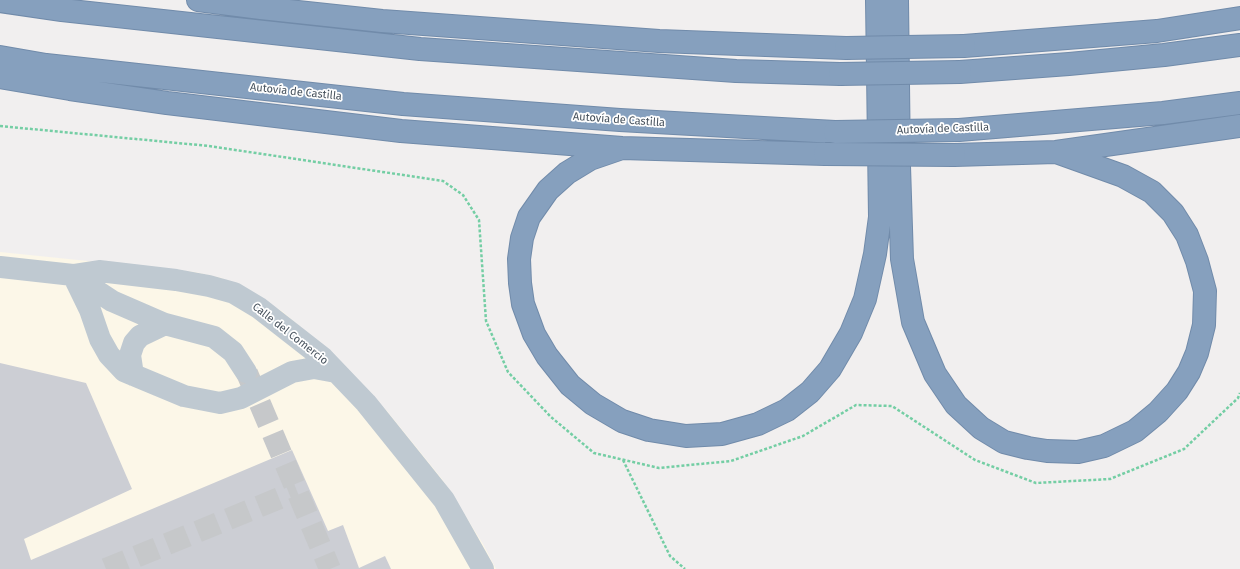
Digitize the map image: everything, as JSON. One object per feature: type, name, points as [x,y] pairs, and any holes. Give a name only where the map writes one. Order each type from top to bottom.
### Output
[{"type":"highway","points":[[198,0],[382,21],[659,41],[846,48],[964,46],[1157,31],[1240,18]]},
{"type":"highway","points":[[261,8],[290,0]]},
{"type":"highway","points":[[622,148],[590,159],[567,173],[548,190],[529,217],[522,238],[519,259],[520,283],[523,304],[534,334],[547,356],[570,385],[593,404],[622,421],[649,430],[686,436],[722,434],[758,424],[787,410],[810,392],[830,369],[851,333],[865,299],[875,254],[880,216],[877,0]]},
{"type":"highway","points":[[897,0],[899,166],[902,259],[913,322],[935,374],[956,405],[981,428],[1004,442],[1028,448],[1047,451],[1078,452],[1104,446],[1135,430],[1158,412],[1177,390],[1189,372],[1197,353],[1204,325],[1205,290],[1198,260],[1187,235],[1173,213],[1152,192],[1123,176],[1056,152]]},
{"type":"highway","points":[[0,1],[62,10],[420,49],[736,71],[840,74],[960,72],[1117,60],[1240,45]]},
{"type":"highway","name":"Autovía de Castilla","points":[[0,57],[46,65],[403,104],[620,120],[836,132],[959,130],[1163,113],[1240,103]]},
{"type":"highway","points":[[0,77],[159,102],[401,131],[622,148],[825,154],[954,155],[1056,152],[1240,126]]},
{"type":"street","name":"Calle del Comercio","points":[[0,267],[73,275],[100,271],[182,281],[234,293],[258,308],[323,358],[366,403],[444,500],[483,569]]},
{"type":"street","points":[[73,275],[112,301],[166,324],[214,337],[233,352],[246,372]]},
{"type":"street","points":[[73,275],[90,310],[100,339],[109,355],[124,371],[184,396],[220,403],[240,398],[292,372],[314,368],[336,372]]},
{"type":"street","points":[[133,375],[130,355],[134,343],[140,336],[166,324]]},
{"type":"path","points":[[0,126],[209,146],[443,181],[463,195],[479,220],[486,321],[508,372],[550,417],[594,453],[658,468],[731,461],[803,436],[856,405],[892,406],[974,460],[1036,483],[1110,479],[1184,449],[1238,398],[1240,393]]},
{"type":"path","points":[[623,460],[670,556],[685,569]]},
{"type":"shaded area","points":[[0,252],[195,272],[222,278],[282,311],[325,348],[387,411],[442,479],[483,544],[496,569],[0,569]]},
{"type":"building","points":[[0,363],[86,383],[132,489],[24,539],[31,560],[292,450],[328,531],[343,525],[359,568],[385,556],[391,569],[0,569]]},
{"type":"tunnel","points":[[247,373],[330,569]]},
{"type":"tunnel","points":[[106,569],[297,491]]}]
